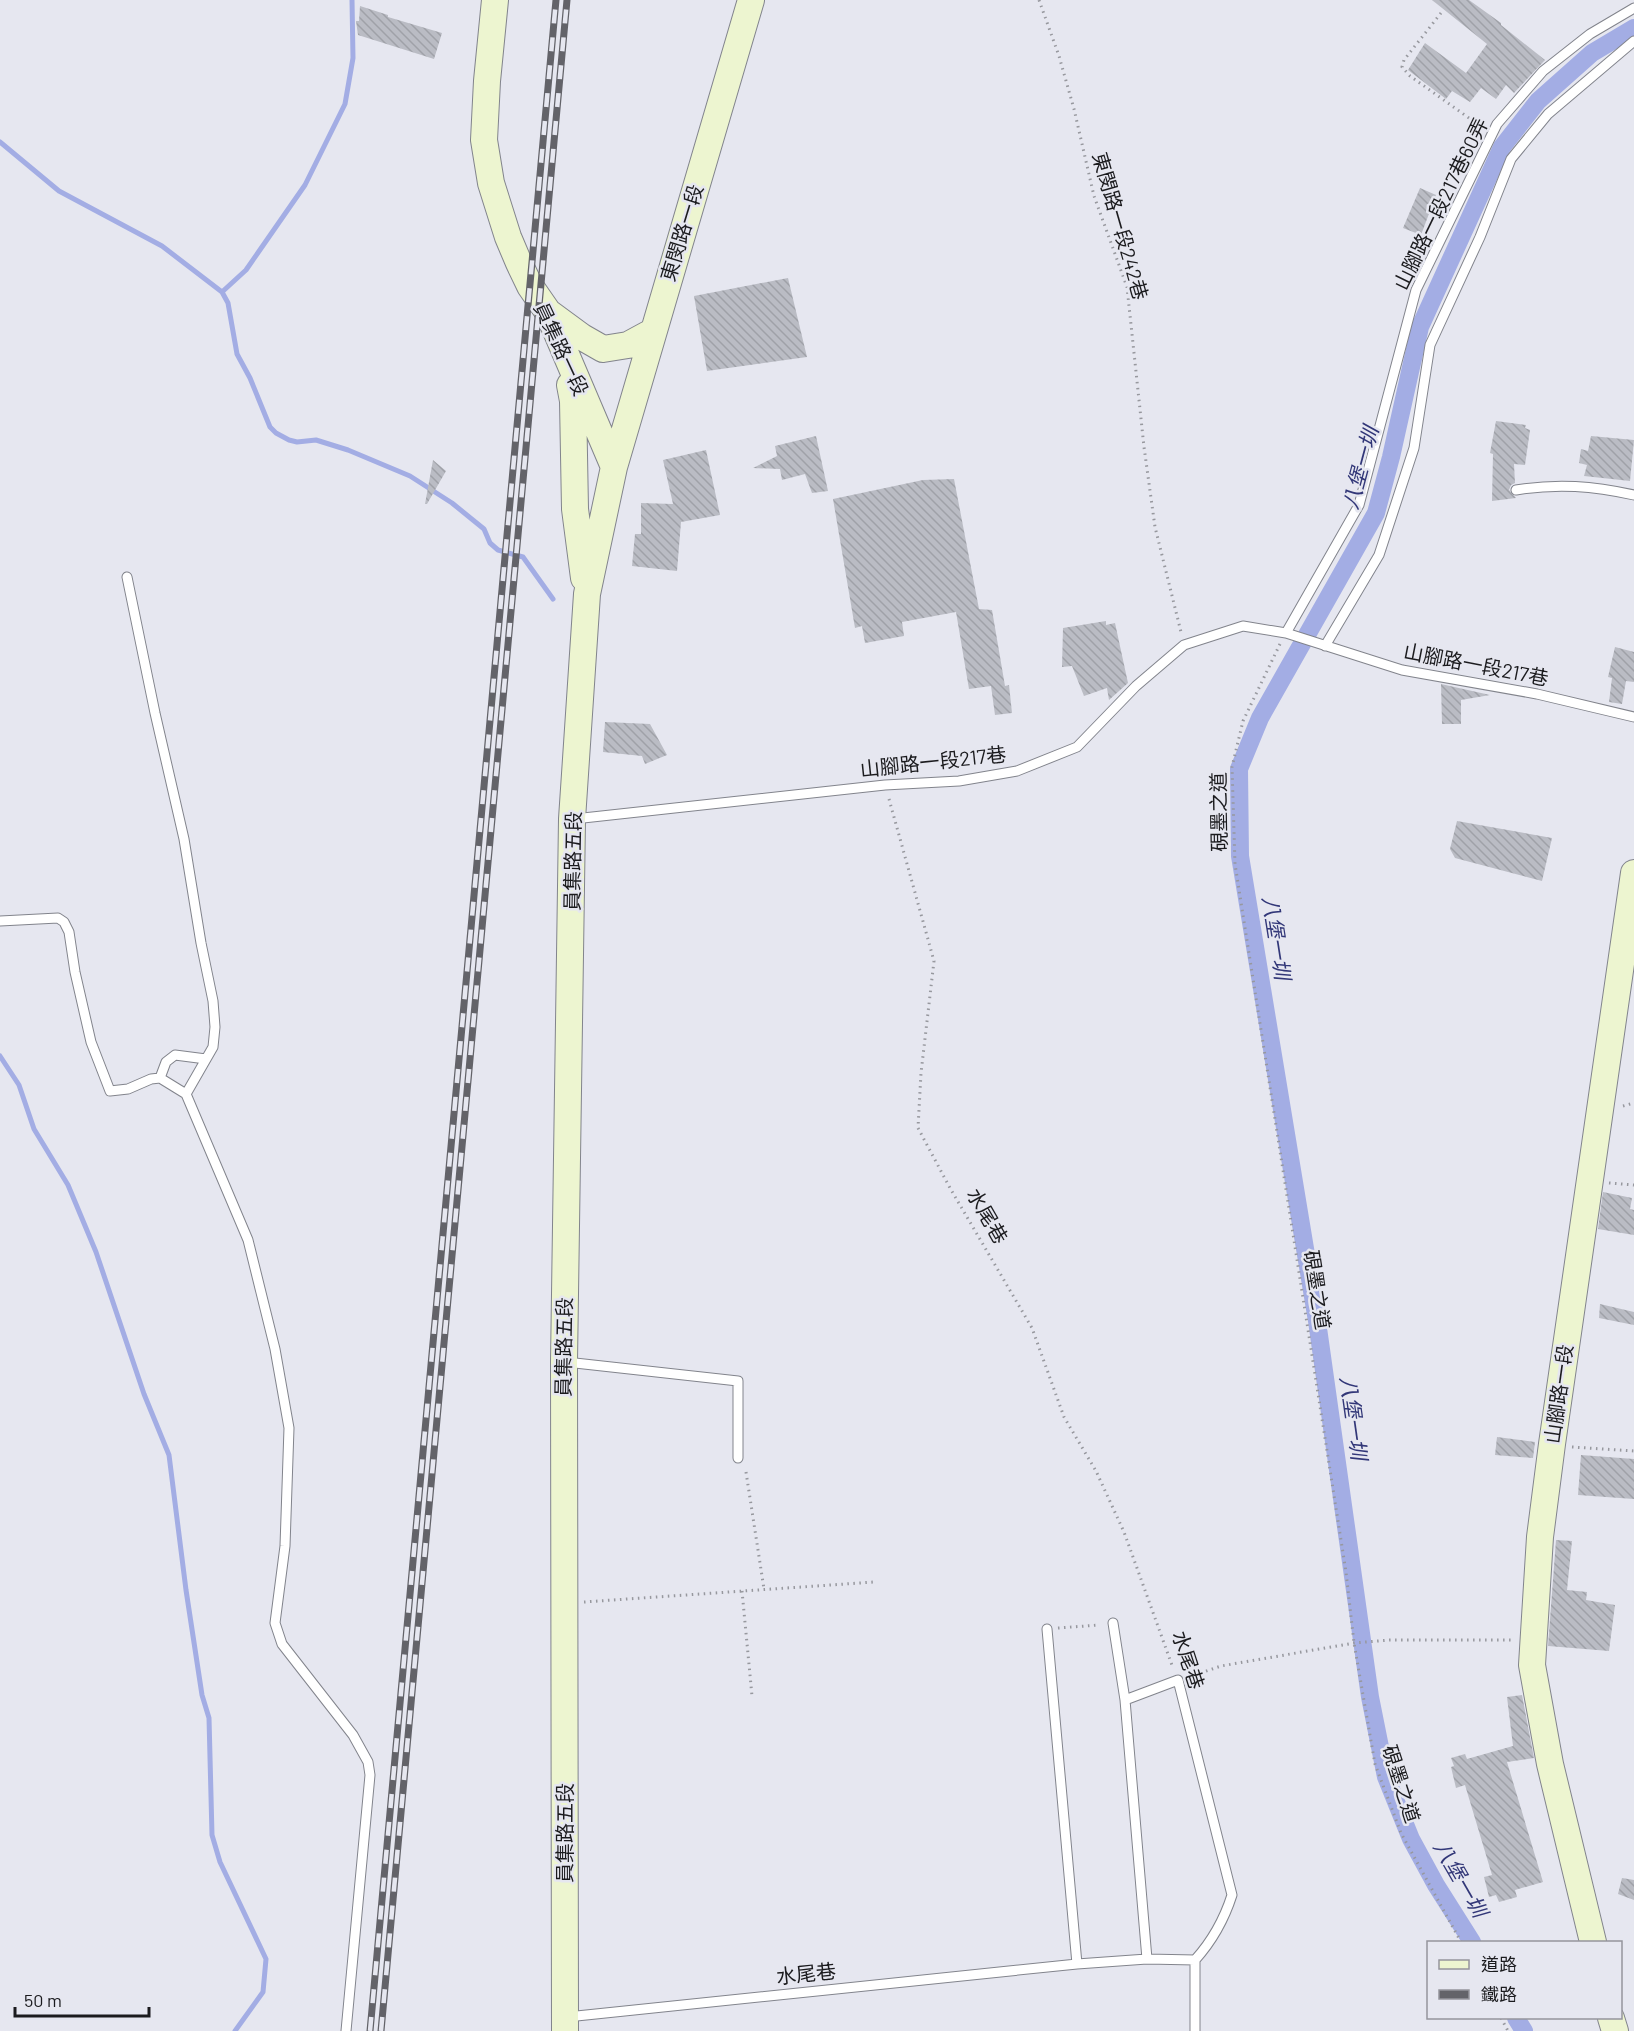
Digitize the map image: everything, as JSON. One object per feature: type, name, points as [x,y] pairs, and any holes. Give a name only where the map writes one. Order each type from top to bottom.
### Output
[{"type":"main road","name":"員集路一段","points":[[495,0],[484,140],[491,183],[519,263],[530,286],[548,312],[614,467]]},
{"type":"main road","name":"東閔路一段","points":[[614,467],[751,0]]},
{"type":"main road","points":[[548,312],[603,349],[628,345],[652,332]]},
{"type":"main road","points":[[563,349],[573,401],[575,509],[587,594]]},
{"type":"main road","points":[[587,594],[614,467]]},
{"type":"main road","name":"員集路五段","points":[[565,2024],[564,1362],[572,819],[587,594]]},
{"type":"main road","name":"山腳路一段","points":[[1593,1941],[1550,1764],[1532,1665],[1532,1640],[1540,1537],[1552,1444],[1634,873]]},
{"type":"lane","name":"山腳路一段217巷60弄","points":[[1286,633],[1359,505],[1416,290],[1497,124],[1543,71],[1590,34],[1634,8]]},
{"type":"lane","points":[[1325,646],[1379,555],[1414,448],[1430,345],[1480,237],[1511,159],[1548,114],[1634,40]]},
{"type":"lane","points":[[1516,490],[1547,485],[1605,488],[1634,495]]},
{"type":"lane","points":[[128,577],[154,713],[184,839],[213,1000],[215,1027],[213,1047],[186,1094]]},
{"type":"lane","name":"山腳路一段217巷","points":[[572,819],[885,785],[959,781],[1017,771],[1077,747],[1136,686],[1184,645],[1243,626],[1286,633],[1402,670],[1537,694],[1634,717]]},
{"type":"lane","points":[[0,921],[58,918],[64,922],[69,932],[75,972],[91,1042],[110,1091],[128,1089],[151,1079],[160,1078],[186,1094],[248,1240],[275,1349],[289,1428],[285,1546],[275,1623],[282,1644],[353,1735],[368,1762],[370,1775],[346,2031]]},
{"type":"lane","points":[[160,1078],[166,1062],[175,1055],[206,1059]]},
{"type":"lane","points":[[564,1362],[738,1381],[738,1458]]},
{"type":"lane","points":[[1113,1623],[1125,1700],[1147,1959]]},
{"type":"lane","points":[[1047,1629],[1077,1964]]},
{"type":"lane","points":[[1125,1700],[1178,1680]]},
{"type":"lane","name":"水尾巷","points":[[565,2024],[1077,1964],[1147,1959],[1196,1960],[1225,1917],[1232,1895],[1178,1680]]},
{"type":"lane","points":[[1195,2031],[1196,1960]]},
{"type":"path","name":"東閔路一段242巷","points":[[1039,0],[1059,56],[1074,109],[1094,196],[1127,287],[1155,527],[1184,645]]},
{"type":"path","points":[[1441,13],[1404,60],[1402,67],[1410,76],[1476,123],[1488,143]]},
{"type":"path","name":"硯墨之道","points":[[1286,633],[1243,721],[1232,767],[1235,864],[1346,1572],[1354,1643],[1376,1764],[1401,1833],[1460,1941]]},
{"type":"path","name":"水尾巷","points":[[885,785],[934,961],[921,1073],[918,1128],[950,1188],[1032,1328],[1064,1417],[1096,1471],[1124,1532],[1178,1680]]},
{"type":"path","points":[[1552,1444],[1634,1451]]},
{"type":"path","points":[[746,1472],[764,1589]]},
{"type":"path","points":[[564,1603],[874,1582]]},
{"type":"path","points":[[742,1591],[752,1696]]},
{"type":"path","points":[[1047,1629],[1113,1623]]},
{"type":"path","points":[[1178,1680],[1221,1666],[1354,1643],[1390,1640],[1532,1640]]},
{"type":"building","points":[[1432,0],[1469,0],[1545,60],[1514,93],[1506,85],[1496,99],[1481,88],[1470,102],[1452,91],[1446,99],[1408,70],[1425,43],[1466,73],[1487,44]]},
{"type":"building","points":[[360,6],[442,33],[434,59],[358,35],[356,21],[359,21]]},
{"type":"building","points":[[1420,188],[1436,195],[1421,235],[1403,228]]},
{"type":"building","points":[[788,278],[807,357],[707,371],[694,296]]},
{"type":"building","points":[[1496,421],[1526,425],[1525,428],[1530,430],[1525,465],[1514,464],[1515,483],[1509,490],[1516,498],[1492,501],[1493,454],[1490,453]]},
{"type":"building","points":[[816,436],[828,491],[812,493],[805,474],[782,480],[780,469],[753,468],[777,456],[775,446]]},
{"type":"building","points":[[1591,436],[1634,440],[1630,481],[1584,476],[1587,465],[1579,463],[1581,449],[1588,451]]},
{"type":"building","points":[[706,450],[720,515],[681,522],[677,571],[632,566],[635,534],[641,534],[641,503],[673,504],[663,460]]},
{"type":"building","points":[[433,460],[446,471],[425,504]]},
{"type":"building","points":[[954,479],[979,609],[992,610],[1005,686],[1009,685],[1012,713],[995,715],[991,686],[969,689],[956,612],[902,622],[904,636],[865,643],[862,626],[855,628],[833,499],[923,480]]},
{"type":"building","points":[[1106,621],[1106,625],[1115,623],[1128,683],[1109,700],[1107,688],[1084,696],[1072,666],[1062,667],[1063,628]]},
{"type":"building","points":[[1615,647],[1634,652],[1634,682],[1626,681],[1622,704],[1609,702],[1612,678],[1608,677]]},
{"type":"building","points":[[1441,684],[1490,695],[1461,700],[1461,724],[1442,724]]},
{"type":"building","points":[[605,722],[650,724],[667,755],[645,764],[642,756],[603,752]]},
{"type":"building","points":[[1457,821],[1552,838],[1542,881],[1455,858],[1450,849]]},
{"type":"building","points":[[1603,1192],[1632,1198],[1630,1209],[1634,1210],[1634,1235],[1598,1229]]},
{"type":"building","points":[[1600,1304],[1634,1312],[1634,1325],[1599,1318]]},
{"type":"building","points":[[1497,1437],[1535,1442],[1533,1458],[1495,1455]]},
{"type":"building","points":[[1581,1455],[1634,1459],[1634,1499],[1578,1495]]},
{"type":"building","points":[[1556,1540],[1572,1541],[1567,1590],[1587,1592],[1586,1600],[1615,1605],[1609,1651],[1548,1646]]},
{"type":"building","points":[[1522,1695],[1534,1758],[1507,1762],[1543,1882],[1515,1890],[1517,1897],[1499,1902],[1496,1895],[1489,1897],[1484,1877],[1492,1875],[1465,1785],[1456,1788],[1451,1758],[1465,1754],[1467,1759],[1513,1746],[1507,1697]]},
{"type":"building","points":[[1622,1878],[1634,1880],[1634,1900],[1618,1894]]},
{"type":"waterway","points":[[222,292],[246,270],[305,185],[345,104],[353,58],[352,0]]},
{"type":"waterway","name":"八堡一圳","points":[[1471,1941],[1436,1885],[1411,1839],[1386,1777],[1370,1697],[1317,1321],[1240,856],[1239,769],[1260,718],[1376,513],[1420,327],[1502,147],[1538,101],[1592,53],[1634,28]]},
{"type":"waterway","points":[[0,142],[59,191],[162,246],[222,292],[228,303],[237,354],[250,378],[270,427],[276,433],[297,442],[316,440],[348,450],[410,476],[452,503],[484,529],[490,543],[498,550],[523,557],[553,599]]},
{"type":"waterway","points":[[0,1056],[19,1085],[34,1129],[68,1185],[96,1252],[144,1394],[169,1455],[186,1590],[202,1695],[209,1718],[212,1835],[220,1862],[266,1959],[263,1992],[235,2031]]},
{"type":"waterway","name":"八堡一圳","points":[[1517,2019],[1524,2031]]},
{"type":"railway","points":[[370,2031],[556,0]]},
{"type":"railway","points":[[381,2031],[567,0]]}]
